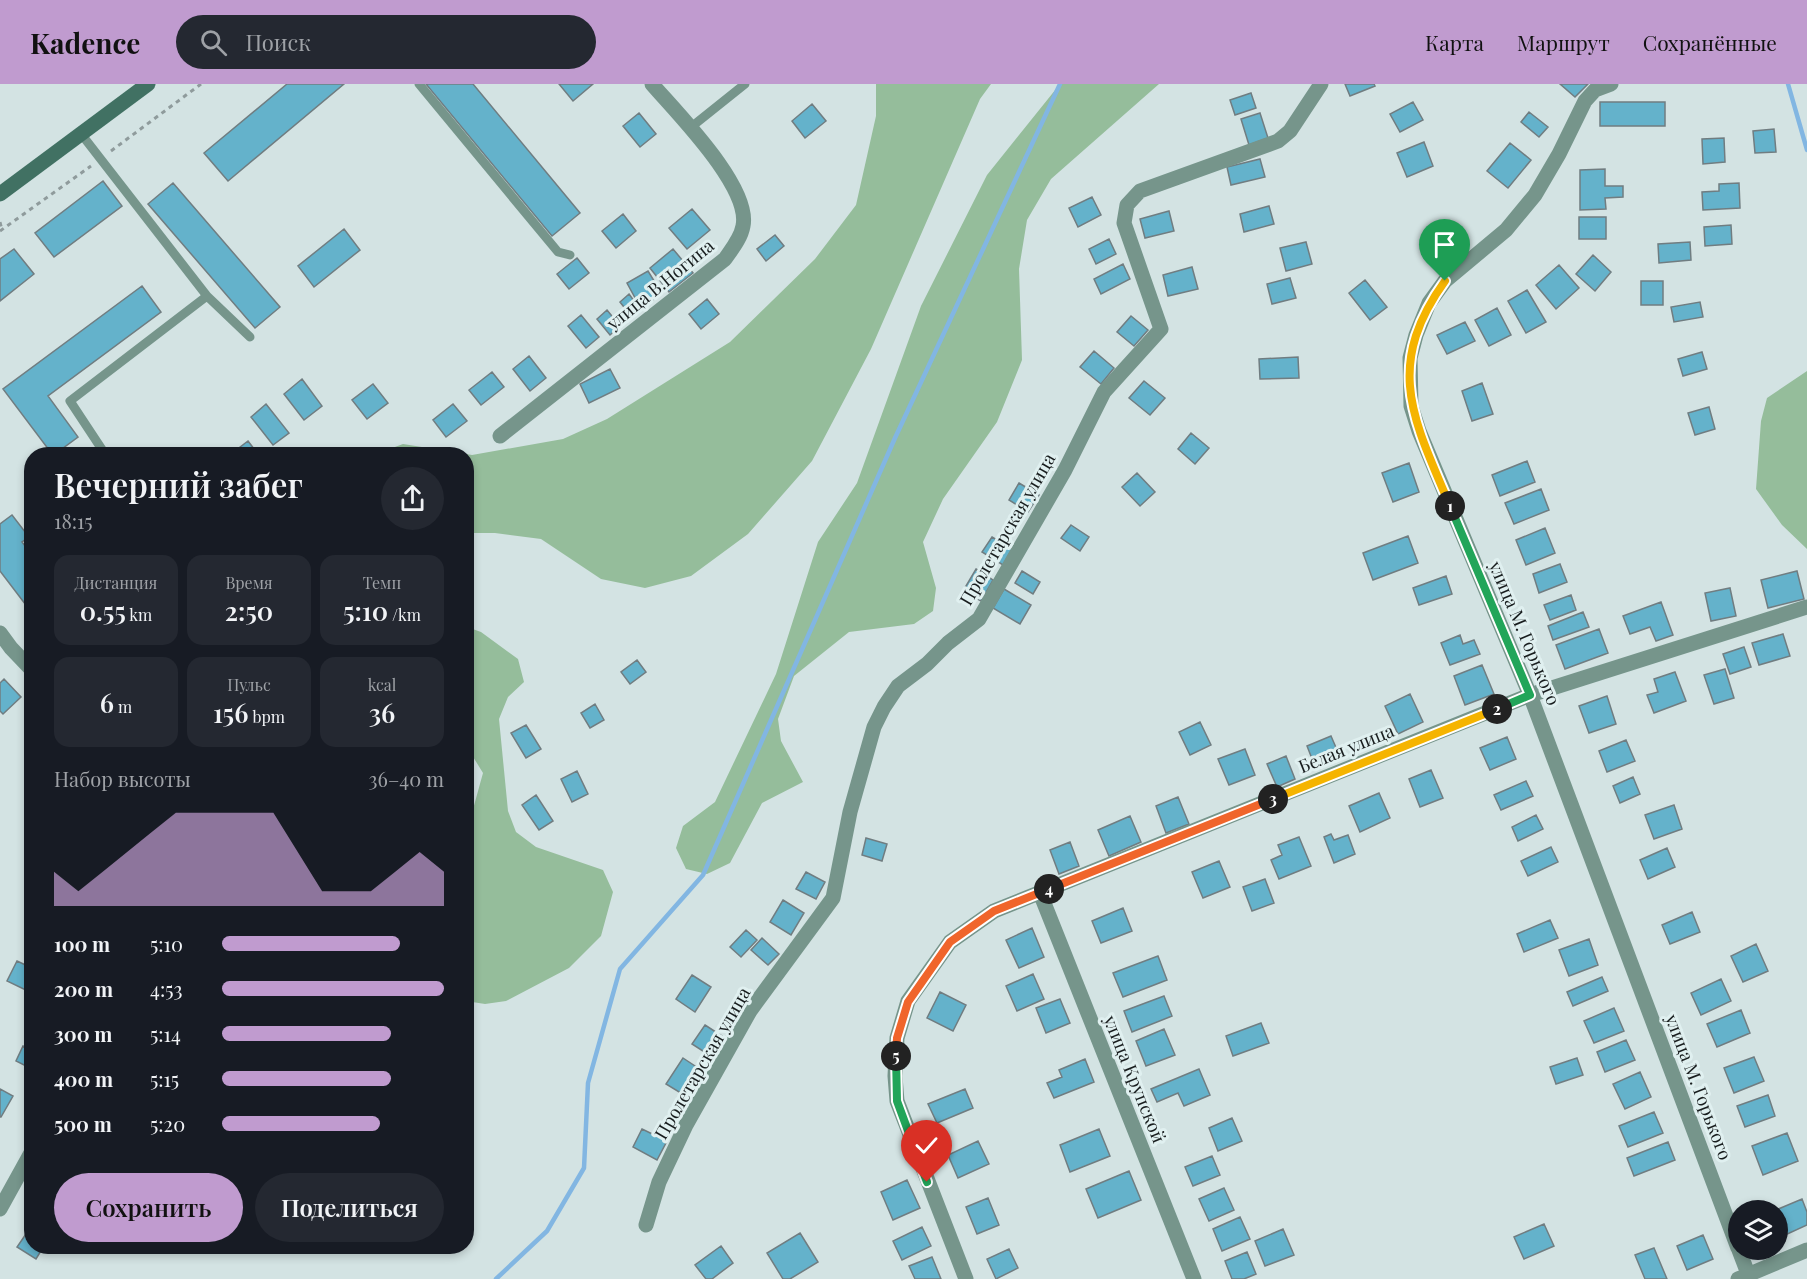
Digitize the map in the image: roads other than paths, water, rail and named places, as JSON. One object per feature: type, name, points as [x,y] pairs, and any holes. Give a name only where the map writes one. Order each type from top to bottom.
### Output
[{"type":"main road","points":[[1,190],[82,135],[148,84]]},
{"type":"street","name":"улица В.Ногина","points":[[500,436],[726,259],[744,225],[740,201],[731,183],[712,154],[652,84]]},
{"type":"street","name":"Пролетарская улица","points":[[646,1226],[659,1182],[686,1125],[745,1020],[833,898],[850,812],[874,727],[884,706],[898,686],[979,619],[1065,470],[1104,392],[1161,329],[1124,223],[1127,205],[1140,191],[1278,141],[1290,131],[1321,84]]},
{"type":"street","name":"улица М. Горького","points":[[1611,84],[1595,90],[1585,101],[1540,187],[1506,230],[1445,281],[1429,303],[1416,335],[1410,358],[1412,406],[1419,431],[1530,695],[1728,1220]]},
{"type":"street","name":"Белая улица","points":[[966,1279],[897,1101],[895,1076],[897,1038],[908,1002],[950,942],[994,911],[1530,695],[1807,607]]},
{"type":"street","points":[[0,633],[24,662]]},
{"type":"street","name":"улица Крупской","points":[[1040,893],[1194,1279]]},
{"type":"street","points":[[0,1209],[24,1166]]},
{"type":"street","points":[[1746,1278],[1807,1250]]},
{"type":"street","name":"улица М. Горького","points":[[1742,1260],[1746,1278]]},
{"type":"lane","points":[[419,84],[558,252],[570,255]]},
{"type":"lane","points":[[690,128],[745,84]]},
{"type":"lane","points":[[82,135],[207,296],[250,337]]},
{"type":"lane","points":[[100,447],[70,401],[207,296]]},
{"type":"waterway","points":[[496,1279],[547,1231],[584,1168],[588,1083],[620,969],[703,875],[895,438],[1060,84]]},
{"type":"waterway","points":[[1788,84],[1807,150]]}]
